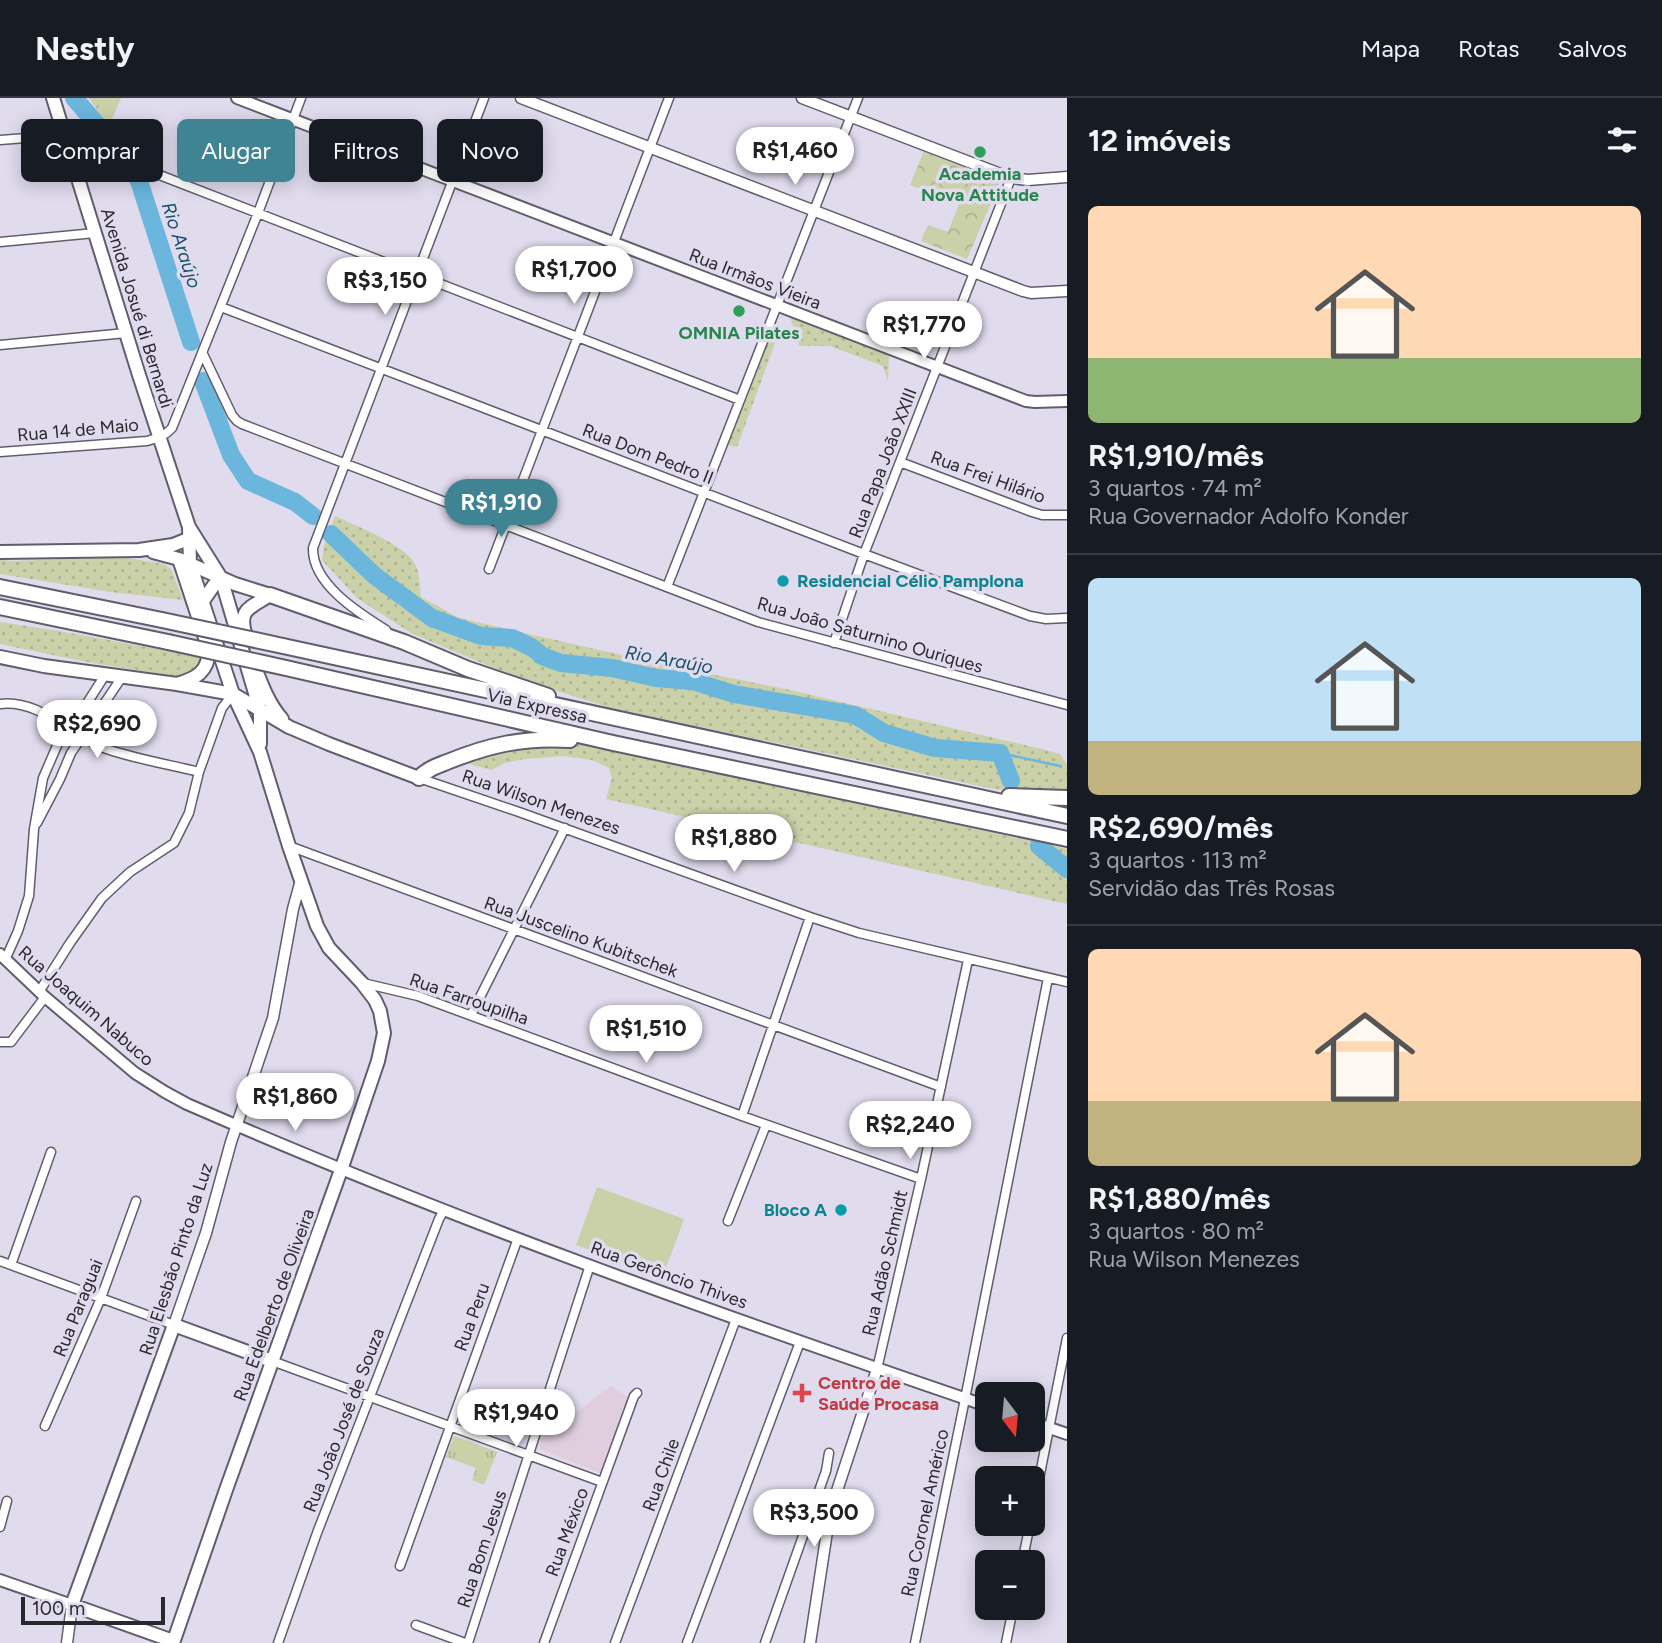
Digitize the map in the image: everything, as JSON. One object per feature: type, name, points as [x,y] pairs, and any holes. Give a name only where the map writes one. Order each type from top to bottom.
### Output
[{"type":"highway","name":"Via Expressa","points":[[0,587],[1067,816]]},
{"type":"highway","points":[[270,595],[589,712]]},
{"type":"highway","name":"Via Expressa","points":[[0,607],[286,668],[613,743],[1067,839]]},
{"type":"highway","points":[[419,778],[428,770],[455,759],[516,741],[535,739],[613,743]]},
{"type":"highway","points":[[969,794],[1067,798]]},
{"type":"main road","name":"Rua Irmãos Vieira","points":[[237,98],[293,119]]},
{"type":"main road","name":"Avenida Josué di Bernardi","points":[[54,99],[60,119]]},
{"type":"main road","name":"Rua Irmãos Vieira","points":[[295,120],[437,175]]},
{"type":"main road","name":"Avenida Josué di Bernardi","points":[[79,182],[189,533],[221,578],[260,710],[260,751]]},
{"type":"main road","name":"Rua Irmãos Vieira","points":[[455,182],[1026,401],[1067,401]]},
{"type":"main road","name":"Avenida Josué di Bernardi","points":[[189,533],[185,561],[203,601],[233,694],[260,751],[289,846],[322,937],[336,957],[362,983]]},
{"type":"main road","points":[[0,552],[139,550],[173,545],[189,533]]},
{"type":"main road","points":[[139,550],[185,561],[221,578],[270,595]]},
{"type":"main road","points":[[177,684],[202,671],[208,660],[209,650],[185,561]]},
{"type":"main road","points":[[203,601],[221,578]]},
{"type":"main road","points":[[270,595],[248,610],[242,621],[268,700],[289,727]]},
{"type":"main road","points":[[0,657],[105,676],[177,684],[233,694],[252,681]]},
{"type":"main road","name":"Rua Wilson Menezes","points":[[233,694],[289,727],[419,778]]},
{"type":"main road","name":"Rua Wilson Menezes","points":[[260,726],[270,724],[289,727]]},
{"type":"main road","name":"Rua Joaquim Nabuco","points":[[3,956],[42,994],[124,1065],[148,1082],[187,1104],[341,1170]]},
{"type":"main road","name":"Rua Edelberto de Oliveira","points":[[174,1642],[383,1044],[380,1011],[362,983]]},
{"type":"main road","name":"Rua Gerôncio Thives","points":[[341,1170],[736,1319],[975,1402]]},
{"type":"main road","points":[[174,1325],[272,1361]]},
{"type":"main road","name":"Rua Elesbão Pinto da Luz","points":[[72,1605],[174,1325]]},
{"type":"main road","points":[[1045,1426],[1067,1434]]},
{"type":"main road","points":[[0,1580],[174,1642]]},
{"type":"street","points":[[293,119],[301,98]]},
{"type":"street","points":[[476,119],[484,98]]},
{"type":"street","points":[[522,98],[1031,293],[1067,291]]},
{"type":"street","points":[[489,569],[668,98]]},
{"type":"street","points":[[802,98],[1011,178],[1028,180],[1067,177]]},
{"type":"street","points":[[667,587],[858,98]]},
{"type":"street","points":[[0,140],[21,138]]},
{"type":"street","points":[[163,176],[740,400]]},
{"type":"street","name":"Rua Papa João XXIII","points":[[834,643],[864,554],[1011,178]]},
{"type":"street","points":[[159,438],[172,428],[270,182]]},
{"type":"street","points":[[404,642],[364,616],[327,584],[318,569],[313,548],[452,182]]},
{"type":"street","points":[[0,242],[95,233]]},
{"type":"street","name":"Rua Dom Pedro II","points":[[221,307],[1030,616],[1046,620],[1067,618]]},
{"type":"street","points":[[0,345],[126,333]]},
{"type":"street","name":"Rua João Saturnino Ouriques","points":[[203,354],[237,421],[758,622],[1067,705]]},
{"type":"street","name":"Rua 14 de Maio","points":[[0,452],[159,438]]},
{"type":"street","name":"Rua Frei Hilário","points":[[900,462],[1032,512],[1042,515],[1067,515]]},
{"type":"street","points":[[3,956],[19,931],[29,896],[34,829],[43,778],[59,741],[71,730],[105,676]]},
{"type":"street","points":[[34,829],[71,754],[122,677]]},
{"type":"street","points":[[0,1042],[11,1042],[70,943],[107,893],[130,872],[174,844],[188,813],[222,708],[233,694]]},
{"type":"street","points":[[3,704],[31,707],[104,748],[200,772]]},
{"type":"street","name":"Rua Wilson Menezes","points":[[419,778],[810,917],[880,938],[1067,982]]},
{"type":"street","points":[[471,1015],[565,828]]},
{"type":"street","name":"Rua Juscelino Kubitschek","points":[[289,846],[942,1087]]},
{"type":"street","name":"Rua Elesbão Pinto da Luz","points":[[174,1325],[206,1233],[231,1142],[273,1018],[301,880]]},
{"type":"street","points":[[741,1116],[810,917]]},
{"type":"street","name":"Rua Adão Schmidt","points":[[877,1369],[942,1087],[968,960]]},
{"type":"street","name":"Rua Coronel Américo","points":[[915,1643],[1048,978]]},
{"type":"street","name":"Rua Farroupilha","points":[[362,983],[418,996],[741,1116],[921,1179]]},
{"type":"street","points":[[728,1220],[766,1125]]},
{"type":"street","points":[[11,1265],[51,1152]]},
{"type":"street","name":"Rua Paraguai","points":[[45,1426],[101,1298],[136,1201]]},
{"type":"street","name":"Rua João José de Souza","points":[[278,1643],[317,1533],[444,1210]]},
{"type":"street","name":"Rua Peru","points":[[400,1566],[518,1238]]},
{"type":"street","points":[[0,1261],[174,1325]]},
{"type":"street","name":"Rua Bom Jesus","points":[[467,1643],[590,1265]]},
{"type":"street","name":"Rua Chile","points":[[615,1643],[736,1319]]},
{"type":"street","points":[[1042,1466],[1067,1338]]},
{"type":"street","points":[[687,1643],[800,1342]]},
{"type":"street","points":[[272,1361],[602,1482]]},
{"type":"street","points":[[810,1643],[830,1512],[877,1369]]},
{"type":"street","name":"Rua México","points":[[544,1643],[637,1393]]},
{"type":"street","points":[[765,1643],[827,1471],[829,1453]]},
{"type":"street","points":[[0,1527],[7,1501]]},
{"type":"street","points":[[813,1508],[830,1512]]},
{"type":"street","name":"Rua Elesbão Pinto da Luz","points":[[67,1643],[72,1605]]},
{"type":"street","points":[[1006,1643],[1011,1620]]},
{"type":"street","points":[[416,1625],[467,1643]]},
{"type":"shaded area","points":[[611,1386],[631,1399],[600,1473],[539,1449],[541,1439]]},
{"type":"green space","points":[[89,98],[121,98],[112,119],[104,119]]},
{"type":"green space","points":[[925,148],[980,169],[971,197],[991,203],[967,259],[921,241],[928,225],[948,232],[959,204],[910,185]]},
{"type":"green space","points":[[980,169],[1000,179],[991,203],[971,197]]},
{"type":"green space","points":[[789,313],[889,351],[888,381],[883,366],[830,346],[799,346]]},
{"type":"green space","points":[[770,335],[777,338],[737,447],[728,445]]},
{"type":"green space","points":[[335,516],[379,536],[410,557],[417,568],[421,597],[459,618],[790,690],[1060,754],[1067,765],[1067,790],[994,789],[608,707],[496,669],[411,633],[357,598],[322,560]]},
{"type":"green space","points":[[121,557],[164,564],[171,569],[183,600],[111,592],[0,574],[0,560]]},
{"type":"green space","points":[[0,622],[202,657],[191,672],[180,677],[87,662],[0,644]]},
{"type":"green space","points":[[554,743],[586,743],[1067,849],[1067,904],[606,799],[612,777],[609,768],[592,760],[564,756],[524,759],[505,763],[491,770],[459,761],[489,753]]},
{"type":"green space","points":[[597,1187],[684,1219],[663,1276],[576,1245]]},
{"type":"green space","points":[[454,1436],[497,1452],[484,1485],[472,1480],[476,1468],[446,1457]]},
{"type":"waterway","name":"Rio Araújo","points":[[74,98],[115,145],[139,181],[191,342]]},
{"type":"waterway","name":"Rio Araújo","points":[[203,381],[231,455],[248,481],[295,502],[313,516]]},
{"type":"waterway","name":"Rio Araújo","points":[[331,534],[375,576],[432,618],[481,636],[512,638],[533,648],[542,656],[561,663],[692,681],[734,694],[855,715],[884,733],[935,748],[1000,753],[1011,781]]},
{"type":"waterway","points":[[1000,753],[1060,766]]},
{"type":"waterway","name":"Rio Araújo","points":[[1039,846],[1067,869]]},
{"type":"place","name":"Academia Nova Attitude","points":[[980,152]]},
{"type":"place","name":"OMNIA Pilates","points":[[739,311]]},
{"type":"place","name":"Residencial Célio Pamplona","points":[[783,581]]},
{"type":"place","name":"Bloco A","points":[[841,1210]]},
{"type":"place","name":"Centro de Saúde Procasa","points":[[802,1393]]}]
